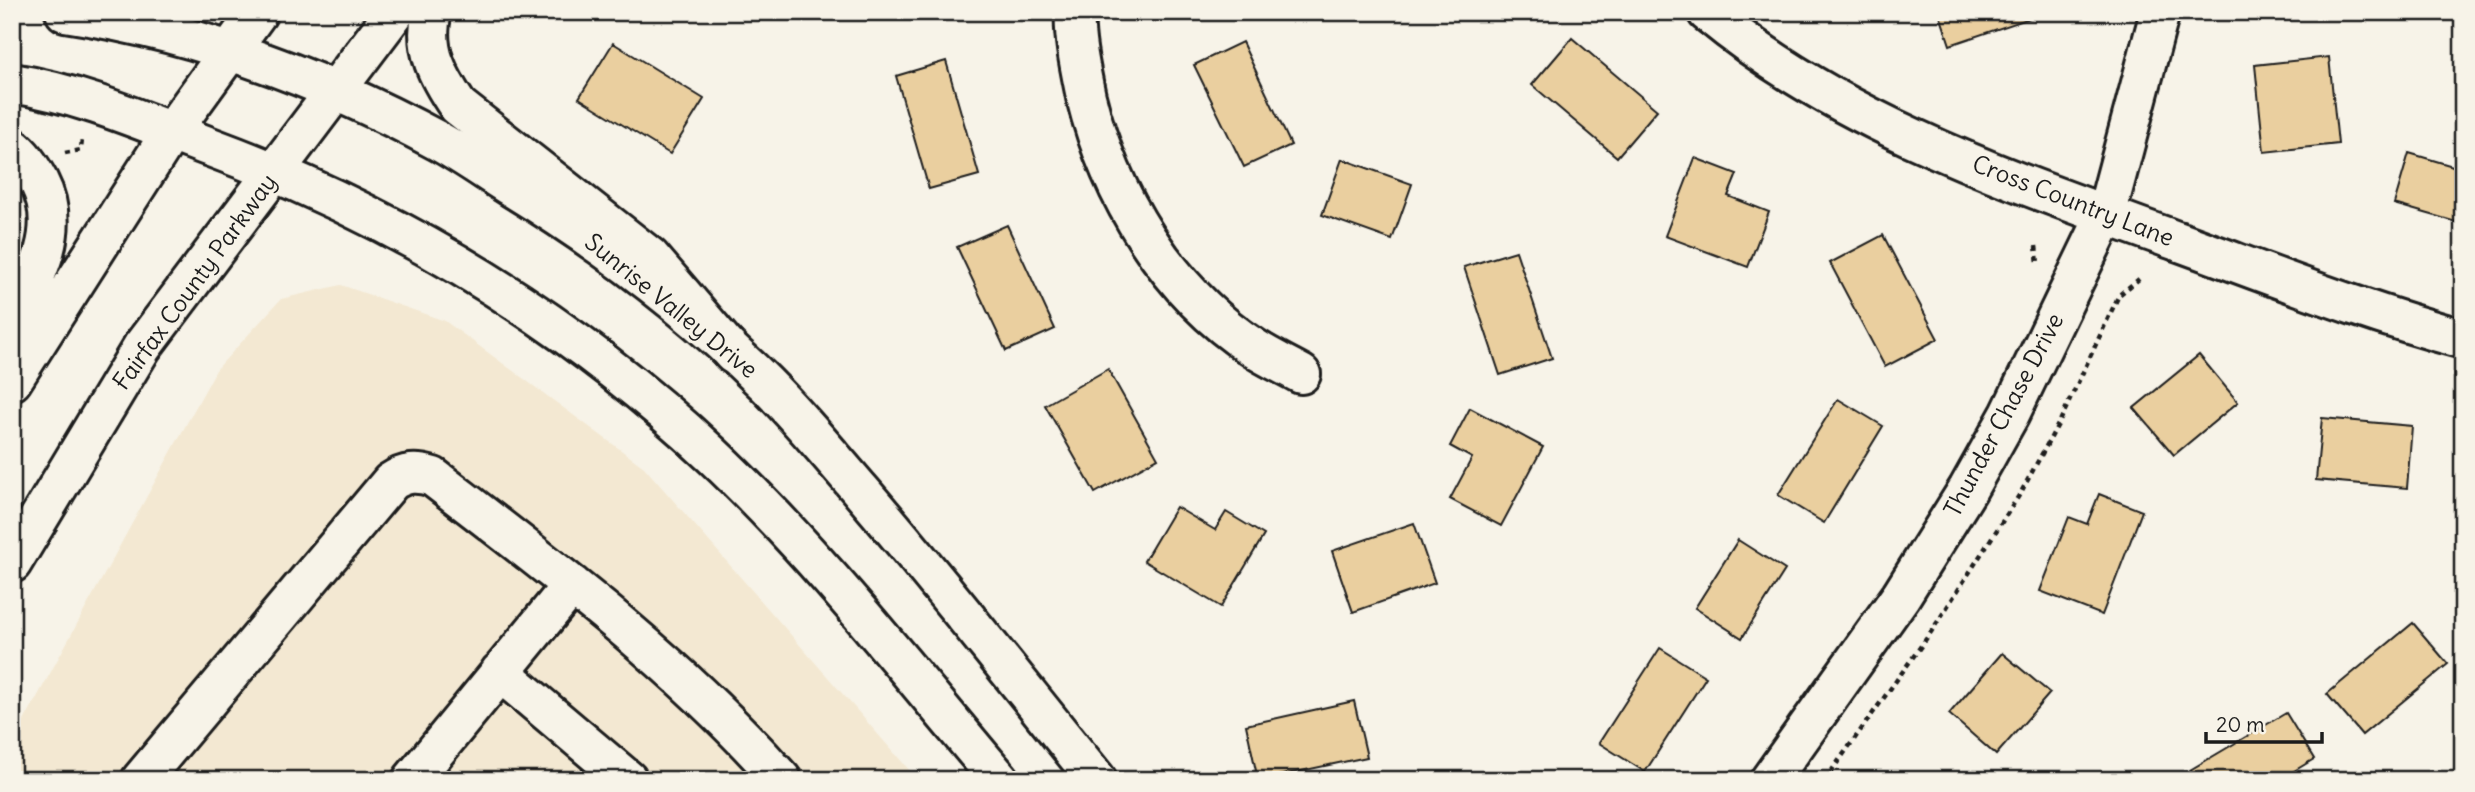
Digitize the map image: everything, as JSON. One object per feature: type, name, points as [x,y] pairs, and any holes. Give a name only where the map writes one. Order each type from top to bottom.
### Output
[{"type":"main road","name":"Sunrise Valley Drive","points":[[65,12],[161,32],[229,51],[335,91],[440,143],[558,216],[653,284],[765,383],[807,428],[884,518],[1097,780]]},
{"type":"main road","points":[[12,381],[171,132],[258,12]]},
{"type":"main road","name":"Fairfax County Parkway","points":[[12,563],[142,347],[395,12]]},
{"type":"main road","points":[[432,12],[430,49],[438,75],[458,106],[650,257],[733,354]]},
{"type":"main road","points":[[1075,12],[1081,75],[1095,134],[1118,190],[1155,253],[1208,312],[1254,348],[1301,374]]},
{"type":"main road","name":"Cross Country Lane","points":[[1707,12],[1803,80],[1891,128],[1981,169],[2331,296],[2463,339]]},
{"type":"main road","name":"Thunder Chase Drive","points":[[1770,780],[1901,596],[1968,489],[2010,414],[2106,215],[2160,12]]},
{"type":"main road","points":[[12,83],[105,107],[274,171],[401,231],[496,286],[570,338],[662,409],[713,455],[803,550],[1000,780]]},
{"type":"main road","points":[[12,147],[32,169],[44,191],[50,226],[42,263],[12,320]]},
{"type":"main road","points":[[141,780],[391,482],[400,475],[422,474],[433,477],[572,585],[707,699],[782,780]]},
{"type":"main road","points":[[412,780],[572,585]]},
{"type":"main road","points":[[500,672],[628,780]]},
{"type":"path","points":[[58,154],[81,149],[82,139]]},
{"type":"shaded area","points":[[341,285],[445,321],[644,467],[918,780],[12,780],[12,743],[216,370],[281,299]]},
{"type":"building","points":[[1939,12],[2048,12],[1950,45]]},
{"type":"building","points":[[1572,38],[1657,110],[1617,157],[1532,85]]},
{"type":"building","points":[[1242,42],[1291,145],[1244,167],[1194,65]]},
{"type":"building","points":[[613,43],[704,99],[670,154],[579,98]]},
{"type":"building","points":[[2329,57],[2338,144],[2264,152],[2255,65]]},
{"type":"building","points":[[946,61],[979,175],[929,189],[896,76]]},
{"type":"building","points":[[2409,153],[2463,169],[2463,224],[2394,204]]},
{"type":"building","points":[[1695,158],[1737,174],[1728,196],[1769,212],[1748,267],[1665,236]]},
{"type":"building","points":[[1342,159],[1412,184],[1392,240],[1322,215]]},
{"type":"building","points":[[1007,225],[1055,329],[1006,351],[957,247]]},
{"type":"building","points":[[1883,235],[1938,339],[1885,367],[1830,263]]},
{"type":"building","points":[[1516,251],[1552,358],[1500,375],[1464,267]]},
{"type":"building","points":[[2199,355],[2238,402],[2174,455],[2134,408]]},
{"type":"building","points":[[1108,369],[1158,458],[1095,493],[1045,405]]},
{"type":"building","points":[[1838,399],[1883,426],[1824,523],[1778,495]]},
{"type":"building","points":[[1470,408],[1543,447],[1501,526],[1450,499],[1472,458],[1450,446]]},
{"type":"building","points":[[2322,418],[2412,426],[2407,488],[2316,480]]},
{"type":"building","points":[[2099,494],[2142,511],[2102,615],[2040,591],[2069,517],[2087,524]]},
{"type":"building","points":[[1176,507],[1215,530],[1226,512],[1264,535],[1221,607],[1144,561]]},
{"type":"building","points":[[1414,523],[1435,583],[1353,612],[1332,551]]},
{"type":"building","points":[[1738,540],[1785,570],[1742,638],[1695,608]]},
{"type":"building","points":[[2413,623],[2448,664],[2362,735],[2327,694]]},
{"type":"building","points":[[1660,648],[1706,677],[1645,772],[1599,743]]},
{"type":"building","points":[[2002,653],[2050,693],[1996,755],[1949,714]]},
{"type":"building","points":[[1354,701],[1367,757],[1258,780],[1246,725]]},
{"type":"building","points":[[2286,713],[2314,759],[2279,780],[2197,780],[2190,770]]}]
